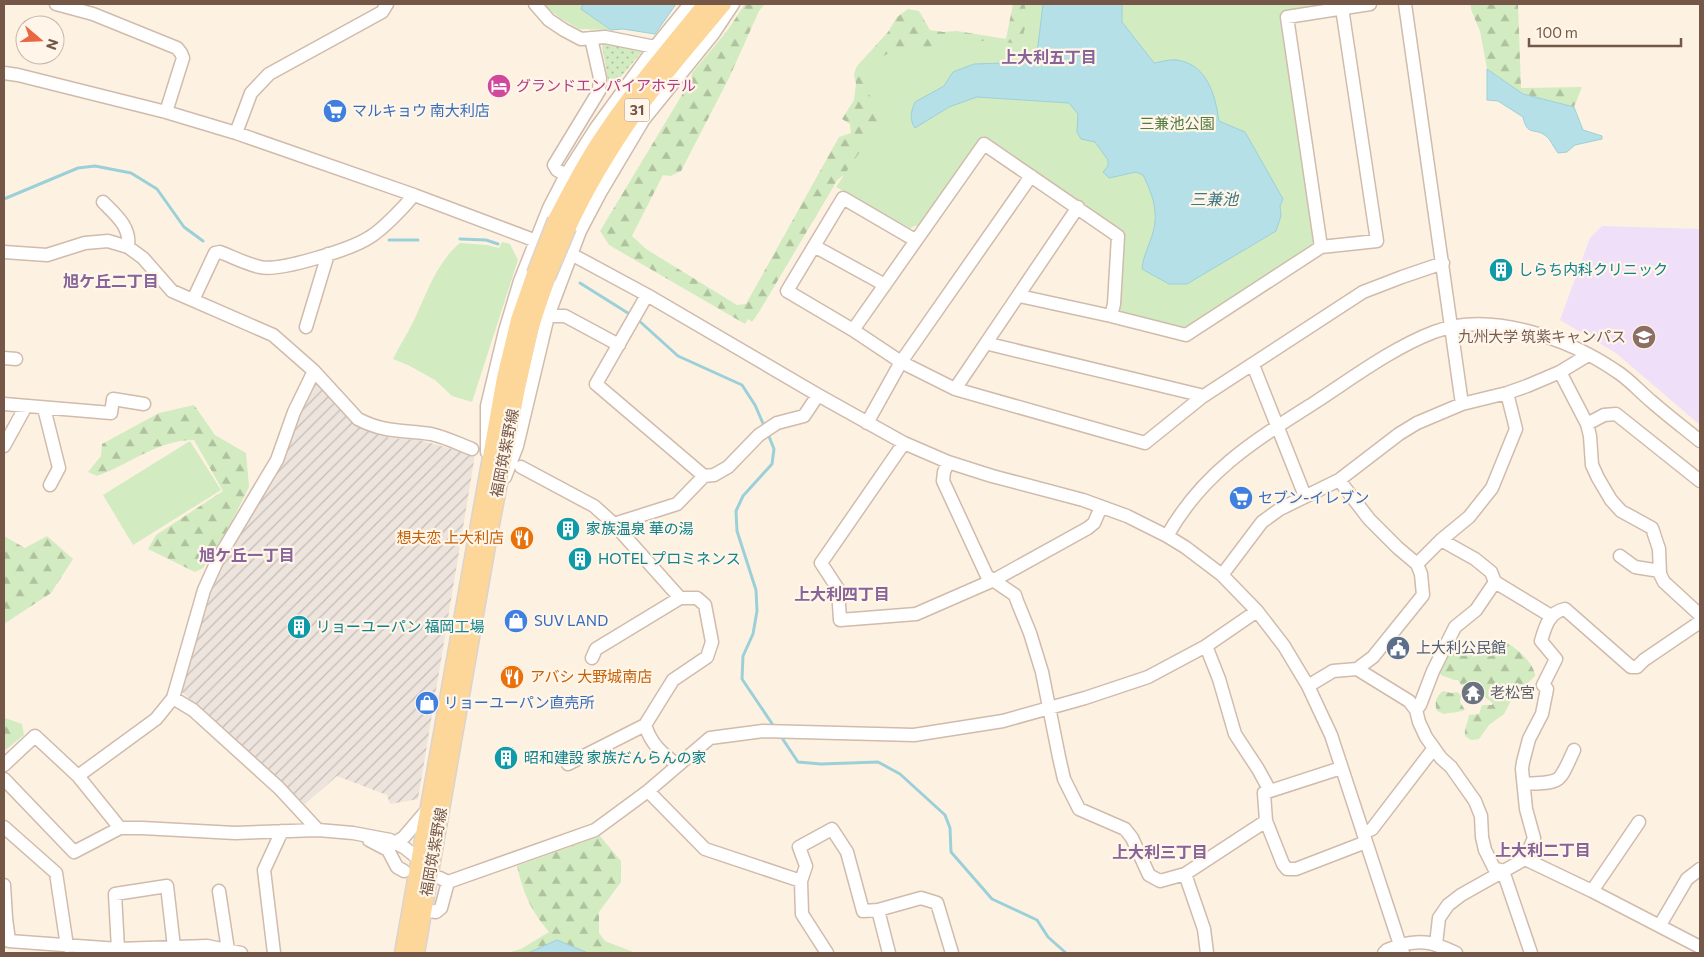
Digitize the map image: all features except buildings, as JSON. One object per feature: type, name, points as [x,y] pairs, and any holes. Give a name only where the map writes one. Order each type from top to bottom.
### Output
[{"type":"main road","name":"福岡筑紫野線","points":[[416,953],[492,488],[505,378],[520,320],[541,276],[581,172],[629,99],[706,4]]},
{"type":"main road","name":"福岡筑紫野線","points":[[562,224],[637,110],[723,4]]},
{"type":"main road","name":"福岡筑紫野線","points":[[403,953],[428,809],[492,488]]},
{"type":"street","points":[[56,4],[93,14],[177,48],[183,58],[166,112]]},
{"type":"street","points":[[236,133],[251,94],[269,74],[382,12],[387,4]]},
{"type":"street","points":[[535,4],[549,20],[581,38],[605,37],[655,47]]},
{"type":"street","points":[[492,488],[487,406],[504,331],[535,240],[596,128],[655,47],[690,4]]},
{"type":"street","points":[[492,488],[508,470],[517,446],[548,316],[597,192],[644,119],[712,34],[733,4]]},
{"type":"street","points":[[1321,247],[1287,17],[1370,4]]},
{"type":"street","points":[[1405,4],[1462,404]]},
{"type":"street","points":[[1019,294],[1024,297],[1186,335],[1321,247],[1377,241],[1342,8]]},
{"type":"street","points":[[568,177],[555,168],[555,162],[599,91],[601,84],[591,38]]},
{"type":"street","points":[[4,73],[166,112],[236,133],[414,195],[571,254],[647,295],[904,443],[948,462],[992,476],[1083,500],[1127,516],[1185,547],[1222,575],[1257,611],[1284,646],[1308,686],[1331,735],[1401,949]]},
{"type":"street","points":[[853,330],[984,144],[1118,236],[1114,304],[1111,316]]},
{"type":"street","points":[[867,423],[901,362],[1031,176]]},
{"type":"street","points":[[193,300],[215,253],[220,252],[261,268],[291,265],[328,254],[370,238],[405,206],[414,195]]},
{"type":"street","points":[[915,240],[843,198],[788,291],[853,330],[901,362],[956,389],[1145,443],[1202,397],[1363,292],[1402,276],[1443,263]]},
{"type":"street","points":[[103,202],[122,221],[130,237],[128,247]]},
{"type":"street","points":[[956,389],[1078,207]]},
{"type":"street","points":[[4,252],[47,255],[85,243],[108,241],[128,247],[142,258],[172,291],[206,304],[272,335],[314,371],[358,419],[393,431],[432,434],[472,449]]},
{"type":"street","points":[[814,246],[885,285]]},
{"type":"street","points":[[306,327],[328,254]]},
{"type":"street","points":[[647,295],[596,384],[704,476]]},
{"type":"street","points":[[548,316],[565,316],[619,345]]},
{"type":"street","points":[[1167,536],[1178,515],[1212,476],[1237,454],[1277,426],[1414,340],[1435,331],[1468,324],[1488,325],[1537,333],[1588,355],[1617,372],[1700,442]]},
{"type":"street","points":[[988,342],[993,345],[1202,397]]},
{"type":"street","points":[[1222,575],[1262,522],[1280,508],[1322,490],[1339,480],[1399,434],[1417,423],[1462,404],[1507,393],[1560,372],[1588,355]]},
{"type":"street","points":[[1253,365],[1305,496]]},
{"type":"street","points":[[78,776],[156,719],[174,698],[204,590],[218,559],[277,460],[294,412],[314,371]]},
{"type":"street","points":[[1560,372],[1587,424],[1590,436],[1592,466],[1598,478],[1611,500],[1621,511],[1652,528],[1659,549],[1660,571],[1664,582],[1700,615]]},
{"type":"street","points":[[1417,564],[1441,540],[1469,517],[1492,488],[1516,428],[1507,393]]},
{"type":"street","points":[[614,524],[677,504],[704,476],[714,475],[728,467],[760,435],[777,423],[804,416],[818,395]]},
{"type":"street","points":[[4,404],[111,413],[113,399],[144,404]]},
{"type":"street","points":[[4,446],[26,406]]},
{"type":"street","points":[[44,408],[59,468],[50,484]]},
{"type":"street","points":[[1587,424],[1604,415],[1616,414],[1700,481]]},
{"type":"street","points":[[904,443],[822,563],[838,589],[840,620],[916,614],[994,580],[1088,528],[1094,523],[1102,507]]},
{"type":"street","points":[[948,462],[943,481],[987,576],[1015,595],[1030,633],[1050,707],[1064,778],[1079,809],[1125,829],[1132,838],[1149,875],[1160,881],[1184,874],[1266,822]]},
{"type":"street","points":[[521,467],[594,506],[614,524],[680,598]]},
{"type":"street","points":[[1308,686],[1333,671],[1357,669],[1373,657],[1423,596],[1421,574],[1417,564],[1369,519],[1339,480]]},
{"type":"street","points":[[1441,540],[1475,559],[1491,572],[1494,582],[1551,616]]},
{"type":"street","points":[[1620,556],[1635,567],[1660,571]]},
{"type":"street","points":[[1416,710],[1420,705],[1433,670],[1455,628],[1476,610],[1494,582]]},
{"type":"street","points":[[568,764],[646,726],[673,680],[707,657],[712,642],[705,605],[697,598],[680,598],[596,649],[592,658]]},
{"type":"street","points":[[1431,947],[1439,918],[1448,905],[1461,894],[1526,859],[1534,838],[1526,809],[1522,770],[1524,753],[1534,726],[1542,714],[1547,689],[1543,685],[1556,659],[1541,641],[1551,616],[1558,610],[1565,609],[1630,667],[1637,667],[1644,660],[1700,622]]},
{"type":"street","points":[[424,910],[436,912],[440,908],[444,880],[595,830],[648,791],[710,738],[763,731],[914,735],[1003,721],[1085,698],[1148,677],[1206,646],[1257,611]]},
{"type":"street","points":[[1206,646],[1220,679],[1235,734],[1270,791]]},
{"type":"street","points":[[1357,669],[1409,701],[1416,710],[1419,722],[1434,748],[1451,767],[1475,801],[1481,816],[1485,850],[1494,868],[1503,871]]},
{"type":"street","points":[[174,698],[193,710],[279,788],[318,830]]},
{"type":"street","points":[[646,726],[649,737],[664,755],[678,765]]},
{"type":"street","points":[[4,765],[35,736],[78,776],[120,828]]},
{"type":"street","points":[[1341,768],[1264,793],[1266,822],[1283,864],[1287,869],[1296,869],[1364,837],[1434,748]]},
{"type":"street","points":[[1524,784],[1554,782],[1561,778],[1574,750]]},
{"type":"street","points":[[4,779],[74,852],[120,828],[235,833],[318,830],[353,833],[396,842],[420,860]]},
{"type":"street","points":[[648,791],[705,849],[801,880]]},
{"type":"street","points":[[396,842],[404,838],[428,809]]},
{"type":"street","points":[[1592,891],[1639,822]]},
{"type":"street","points":[[4,827],[56,873],[67,946]]},
{"type":"street","points":[[827,953],[802,914],[801,880],[806,866],[799,847],[832,829],[847,852],[863,911],[878,910],[921,898],[937,904],[952,953]]},
{"type":"street","points":[[274,953],[264,870],[282,831]]},
{"type":"street","points":[[353,833],[388,850],[397,867],[404,871]]},
{"type":"street","points":[[1526,859],[1660,925],[1700,947]]},
{"type":"street","points":[[1660,925],[1687,879],[1700,869]]},
{"type":"street","points":[[1503,871],[1531,953]]},
{"type":"street","points":[[1184,874],[1204,929],[1207,953]]},
{"type":"street","points":[[4,885],[5,918],[10,941],[118,949],[206,946],[241,953]]},
{"type":"street","points":[[118,949],[115,894],[167,886],[174,947]]},
{"type":"street","points":[[219,891],[228,950]]},
{"type":"street","points":[[878,910],[889,953]]},
{"type":"street","points":[[1384,953],[1387,950],[1401,949],[1416,941],[1456,953]]},
{"type":"shaded area","name":"九州大学 筑紫キャンパス","points":[[1602,226],[1700,229],[1700,425],[1616,353],[1560,320],[1590,238]]},
{"type":"shaded area","name":"リョーユーパン 福岡工場","points":[[315,379],[356,425],[390,438],[419,440],[475,455],[418,799],[390,804],[387,795],[337,776],[305,804],[182,692],[200,615],[224,562],[287,450],[299,411]]},
{"type":"green space","points":[[543,4],[583,4],[582,9],[611,30],[579,29],[560,18]]},
{"type":"green space","points":[[745,4],[765,4],[759,11],[729,78],[681,171],[671,176],[663,175],[632,236],[646,249],[737,305],[746,304],[839,137],[851,133],[850,124],[842,119],[854,100],[856,84],[854,74],[857,66],[888,32],[897,17],[908,9],[919,11],[930,30],[943,32],[957,31],[1006,39],[1013,4],[1047,4],[1045,34],[890,108],[860,165],[838,179],[759,312],[752,322],[748,319],[745,324],[609,245],[600,231],[691,80],[692,73],[727,31]]},
{"type":"green space","name":"三兼池公園","points":[[1024,4],[1343,4],[1283,13],[1315,242],[1183,330],[1123,315],[1117,308],[1123,233],[983,136],[918,225],[910,228],[836,187],[876,128],[880,109],[865,89],[868,63],[902,47],[921,49],[933,46],[952,37],[990,42],[1021,43],[1028,16]]},
{"type":"green space","points":[[1470,4],[1518,4],[1521,88],[1582,87],[1574,107],[1523,94],[1487,69],[1480,31]]},
{"type":"green space","points":[[604,40],[644,49],[610,90],[602,47]]},
{"type":"green space","points":[[502,242],[510,244],[518,260],[472,402],[452,396],[435,380],[393,359],[411,327],[432,280],[451,251],[460,243],[499,248]]},
{"type":"green space","points":[[194,405],[215,435],[246,453],[249,487],[229,527],[203,568],[195,572],[148,549],[156,535],[223,491],[194,440],[181,441],[156,448],[97,476],[88,472],[101,456],[102,444],[159,413]]},
{"type":"green space","points":[[190,441],[221,490],[133,545],[103,495]]},
{"type":"green space","points":[[4,536],[25,548],[47,536],[73,559],[51,593],[4,624]]},
{"type":"green space","points":[[1500,640],[1511,645],[1522,654],[1531,665],[1535,676],[1513,697],[1504,714],[1489,725],[1479,739],[1471,740],[1465,736],[1469,715],[1479,714],[1482,705],[1492,705],[1493,703],[1470,686],[1461,685],[1458,680],[1441,675],[1438,669],[1454,644],[1461,646],[1465,653],[1487,647],[1490,643],[1498,647]]},
{"type":"green space","points":[[1443,691],[1457,692],[1461,695],[1460,702],[1465,710],[1444,714],[1437,711],[1436,700]]},
{"type":"green space","points":[[4,700],[5,718],[22,724],[24,735],[4,751]]},
{"type":"green space","points":[[600,836],[621,861],[621,882],[599,912],[599,933],[605,941],[636,953],[588,953],[557,940],[528,953],[507,953],[521,949],[549,932],[528,901],[517,866]]},
{"type":"water","points":[[583,4],[676,4],[655,34],[623,29],[611,30],[581,9]]},
{"type":"water","name":"三兼池","points":[[1043,4],[1122,4],[1122,22],[1154,63],[1177,60],[1188,63],[1196,68],[1203,75],[1212,92],[1219,121],[1245,132],[1283,199],[1280,206],[1281,216],[1276,231],[1187,284],[1169,284],[1142,269],[1155,225],[1155,210],[1152,196],[1143,175],[1136,172],[1109,178],[1103,172],[1108,166],[1108,160],[1095,142],[1081,139],[1077,132],[1078,114],[1069,103],[977,97],[949,107],[915,128],[911,115],[915,102],[944,86],[953,72],[974,64],[1036,62]]},
{"type":"water","points":[[1487,69],[1523,94],[1574,107],[1583,130],[1602,136],[1602,139],[1575,145],[1567,152],[1558,153],[1546,136],[1527,127],[1523,117],[1498,101],[1487,100]]},
{"type":"water","points":[[557,940],[588,953],[528,953]]},
{"type":"waterway","points":[[4,199],[78,168],[95,166],[131,173],[157,189],[184,227],[203,241]]},
{"type":"waterway","points":[[460,239],[486,240],[498,244]]},
{"type":"waterway","points":[[389,240],[418,240]]},
{"type":"waterway","points":[[580,283],[631,315]]},
{"type":"waterway","points":[[636,318],[678,356],[742,385],[755,405],[765,428]]},
{"type":"waterway","points":[[768,434],[774,449],[772,464],[743,496],[736,511],[737,531],[756,590],[757,611],[753,634],[743,656],[742,679],[775,728]]},
{"type":"waterway","points":[[780,735],[798,762],[821,764],[878,762],[900,774],[945,815],[950,828],[951,852],[992,899],[1037,920],[1048,937],[1066,953]]},
{"type":"place","name":"グランドエンパイアホテル","points":[[499,86]]},
{"type":"place","name":"マルキョウ 南大利店","points":[[335,111]]},
{"type":"place","name":"しらち内科クリニック","points":[[1501,270]]},
{"type":"place","name":"九州大学 筑紫キャンパス","points":[[1644,337]]},
{"type":"place","name":"セブン-イレブン","points":[[1241,498]]},
{"type":"place","name":"家族温泉 華の湯","points":[[568,529]]},
{"type":"place","name":"想夫恋 上大利店","points":[[522,538]]},
{"type":"place","name":"HOTEL プロミネンス","points":[[580,559]]},
{"type":"place","name":"SUV LAND","points":[[516,621]]},
{"type":"place","name":"リョーユーパン 福岡工場","points":[[299,627]]},
{"type":"place","name":"上大利公民館","points":[[1398,648]]},
{"type":"place","name":"アバシ 大野城南店","points":[[512,677]]},
{"type":"place","name":"老松宮","points":[[1473,693]]},
{"type":"place","name":"リョーユーパン直売所","points":[[427,703]]},
{"type":"place","name":"昭和建設 家族だんらんの家","points":[[506,758]]},
{"type":"district","name":"上大利五丁目","points":[[1049,57]]},
{"type":"district","name":"旭ケ丘二丁目","points":[[111,281]]},
{"type":"district","name":"旭ケ丘一丁目","points":[[247,555]]},
{"type":"district","name":"上大利四丁目","points":[[842,594]]},
{"type":"district","name":"上大利二丁目","points":[[1543,850]]},
{"type":"district","name":"上大利三丁目","points":[[1160,852]]}]
